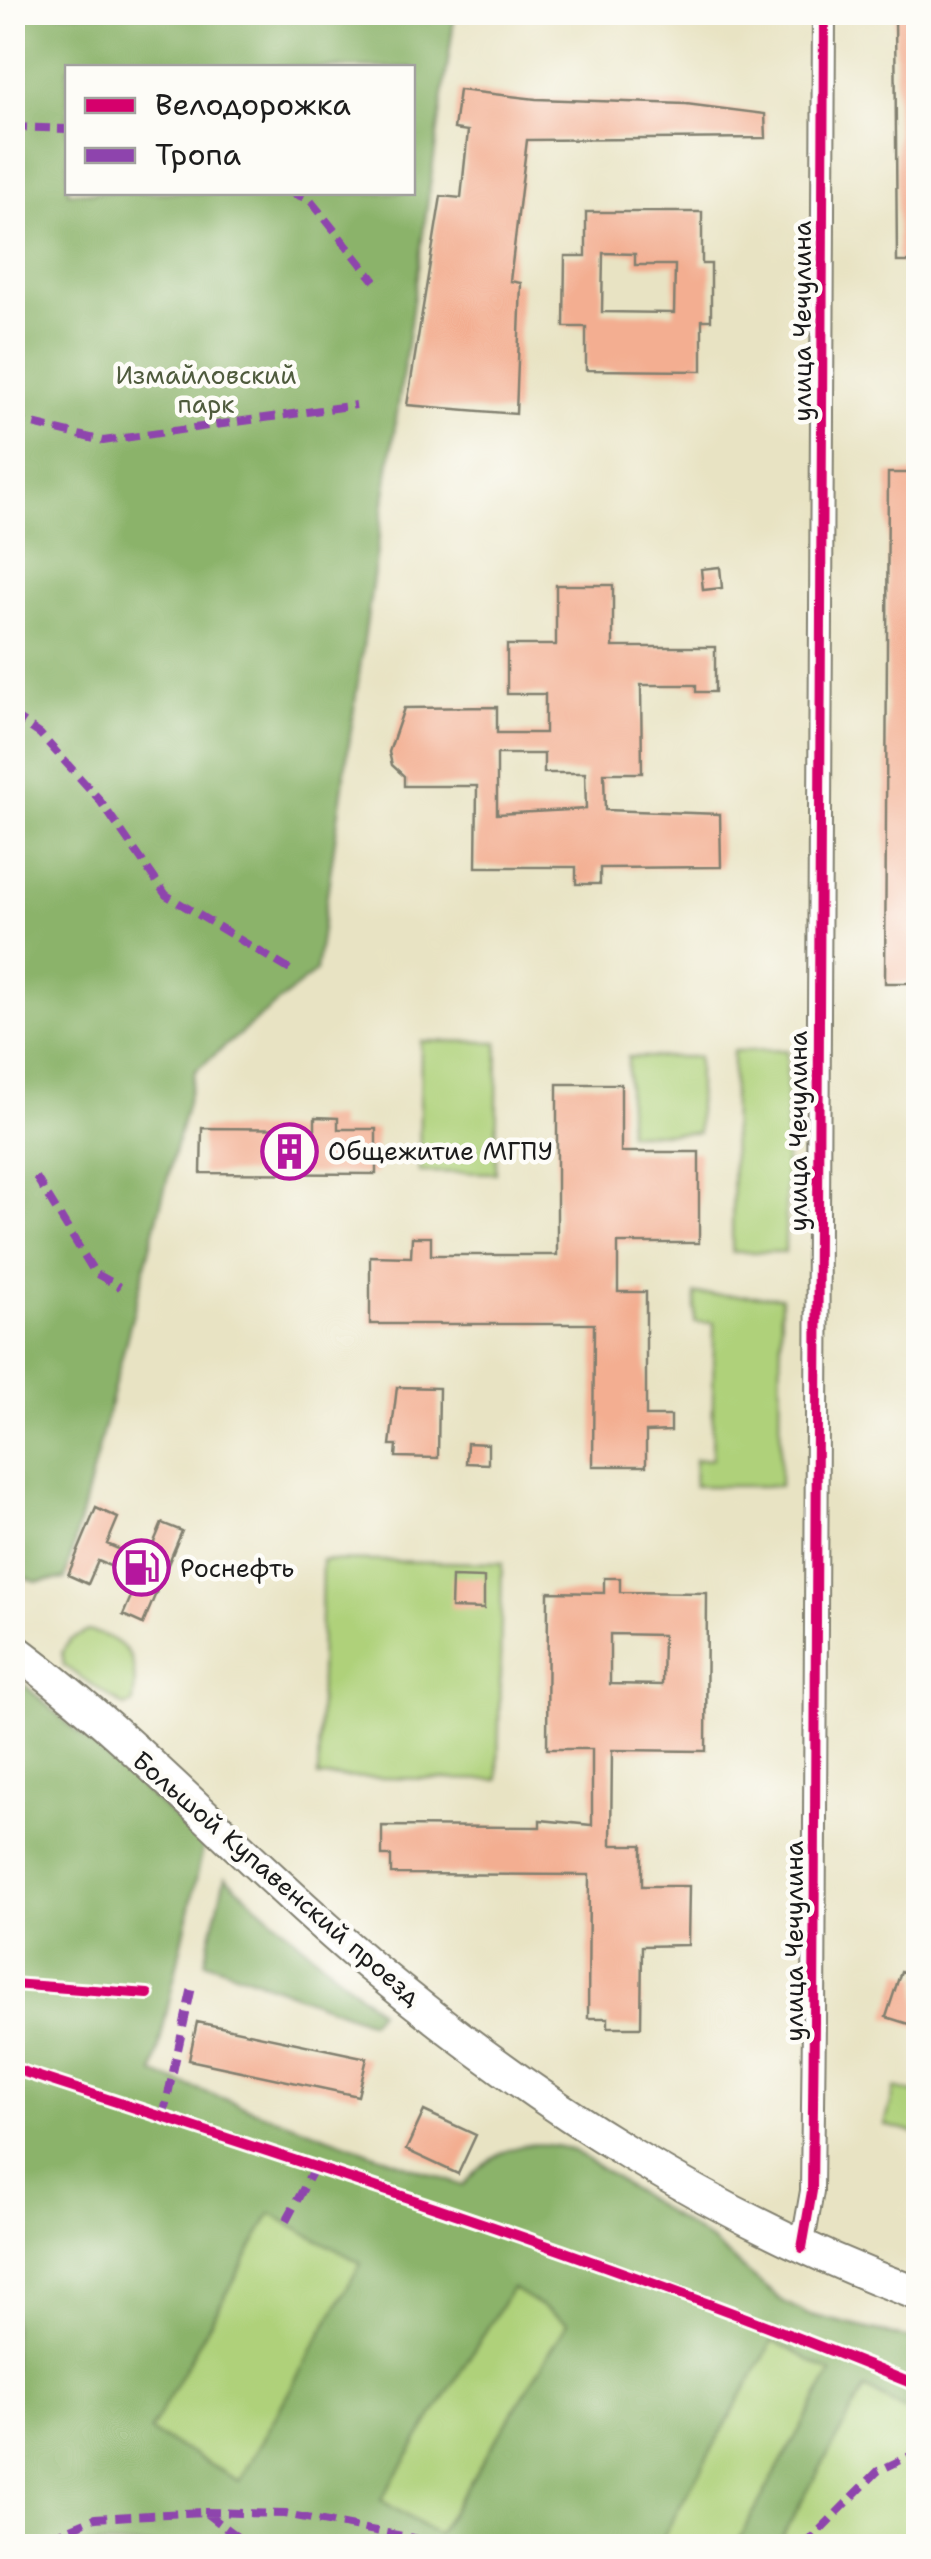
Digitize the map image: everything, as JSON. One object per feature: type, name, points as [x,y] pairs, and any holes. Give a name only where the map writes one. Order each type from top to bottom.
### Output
[{"type":"main road","name":"Большой Купавенский проезд","points":[[12,1648],[153,1767],[368,1964],[462,2038],[661,2175],[802,2248],[918,2294]]},
{"type":"street","name":"улица Чечулина","points":[[802,2248],[812,2191],[824,12]]},
{"type":"green space","name":"Измайловский парк","points":[[12,13],[455,13],[316,971],[195,1071],[65,1579],[36,1582],[12,1572]]},
{"type":"green space","points":[[421,1041],[498,1042],[496,1173],[419,1172]]},
{"type":"green space","points":[[787,1050],[785,1252],[732,1252],[733,1051]]},
{"type":"green space","points":[[628,1057],[698,1057],[698,1133],[628,1133]]},
{"type":"green space","points":[[695,1294],[781,1297],[780,1486],[694,1486],[695,1460],[712,1459],[714,1323],[695,1322]]},
{"type":"green space","points":[[322,1560],[502,1563],[498,1780],[318,1777]]},
{"type":"green space","points":[[88,1631],[114,1640],[129,1655],[135,1675],[133,1703],[125,1707],[64,1666],[62,1652],[70,1640]]},
{"type":"green space","points":[[12,1674],[204,1844],[153,2073],[463,2186],[487,2163],[512,2149],[540,2144],[574,2151],[713,2243],[779,2299],[806,2314],[918,2341],[918,2417],[865,2388],[777,2546],[735,2546],[831,2373],[773,2340],[658,2546],[13,2546]],"holes":[[[271,2214],[361,2263],[239,2481],[150,2431]],[[512,2288],[568,2323],[437,2535],[381,2500]]]},
{"type":"green space","points":[[13,1681],[21,1682],[204,1844],[153,2073],[463,2186],[487,2164],[512,2149],[541,2145],[574,2151],[713,2243],[779,2299],[806,2314],[918,2341],[918,2546],[13,2546]]},
{"type":"green space","points":[[225,1877],[379,2011],[370,2022],[205,1961]]},
{"type":"green space","points":[[895,2088],[918,2094],[918,2134],[885,2125]]},
{"type":"building","points":[[895,12],[918,12],[918,262],[897,262]]},
{"type":"building","points":[[459,90],[536,99],[686,104],[765,114],[766,138],[527,140],[510,281],[521,283],[516,414],[407,405],[441,196],[461,198],[468,131],[454,129]]},
{"type":"building","points":[[586,212],[702,212],[702,264],[711,264],[711,320],[702,320],[702,371],[586,370],[586,327],[564,327],[565,256],[586,256]],"holes":[[[603,253],[635,254],[635,265],[675,265],[674,313],[602,312]]]},
{"type":"building","points":[[888,473],[918,473],[918,983],[885,983]]},
{"type":"building","points":[[720,567],[722,588],[703,590],[701,569]]},
{"type":"building","points":[[556,585],[613,585],[613,647],[715,647],[715,692],[696,692],[696,685],[641,685],[642,773],[604,773],[605,810],[720,814],[721,867],[600,868],[600,884],[576,884],[576,867],[476,867],[477,786],[404,786],[404,776],[392,765],[389,752],[404,708],[497,707],[497,733],[545,733],[545,694],[507,694],[507,645],[556,645]],"holes":[[[497,754],[544,754],[544,773],[585,773],[586,809],[497,814]]]},
{"type":"building","points":[[557,1084],[621,1084],[621,1152],[699,1152],[699,1243],[618,1243],[618,1292],[646,1292],[646,1416],[671,1416],[671,1431],[646,1432],[646,1466],[593,1466],[594,1324],[370,1324],[370,1256],[411,1257],[412,1237],[431,1237],[431,1255],[557,1255]]},
{"type":"building","name":"Общежитие МГПУ","points":[[315,1117],[338,1118],[338,1129],[376,1129],[376,1174],[201,1173],[202,1128],[315,1129]]},
{"type":"building","points":[[397,1387],[439,1388],[438,1458],[396,1457],[397,1445],[390,1445]]},
{"type":"building","points":[[467,1443],[488,1444],[488,1464],[466,1463]]},
{"type":"building","name":"Роснефть","points":[[96,1508],[118,1518],[107,1544],[146,1561],[162,1523],[182,1531],[143,1624],[123,1615],[139,1578],[98,1561],[88,1584],[68,1575]]},
{"type":"building","points":[[452,1577],[484,1578],[484,1609],[451,1608]]},
{"type":"building","points":[[604,1578],[620,1578],[620,1592],[707,1593],[706,1751],[612,1750],[611,1845],[642,1845],[642,1886],[689,1886],[688,1945],[642,1946],[641,2027],[608,2027],[608,2018],[588,2018],[589,1875],[391,1874],[391,1856],[382,1856],[382,1826],[540,1827],[540,1820],[592,1825],[592,1749],[547,1749],[548,1592],[604,1593]],"holes":[[[610,1634],[663,1635],[662,1685],[610,1684]]]},
{"type":"building","points":[[901,1971],[918,1977],[918,2027],[886,2017]]},
{"type":"building","points":[[197,2022],[367,2058],[358,2096],[189,2060]]},
{"type":"building","points":[[424,2111],[476,2135],[458,2174],[406,2150]]},
{"type":"marked path","points":[[12,127],[65,129]]},
{"type":"marked path","points":[[298,195],[310,200],[375,281]]},
{"type":"marked path","points":[[12,419],[103,441],[356,405]]},
{"type":"marked path","points":[[12,715],[40,734],[98,798],[166,895],[295,973]]},
{"type":"marked path","points":[[36,1177],[95,1273],[120,1287]]},
{"type":"marked path","points":[[12,1663],[20,1654]]},
{"type":"marked path","points":[[163,2117],[192,1987]]},
{"type":"marked path","points":[[286,2221],[315,2167]]},
{"type":"marked path","points":[[804,2546],[878,2471],[918,2452]]},
{"type":"marked path","points":[[204,2512],[285,2514],[456,2546]]},
{"type":"marked path","points":[[29,2546],[95,2518],[204,2512],[249,2546]]},
{"type":"cycle path","points":[[802,2248],[812,2191],[814,2022],[824,12]]},
{"type":"cycle path","points":[[12,1984],[148,1994]]},
{"type":"cycle path","points":[[12,2068],[582,2258],[918,2386]]},
{"type":"place","name":"Общежитие МГПУ","points":[[289,1151]]},
{"type":"place","name":"Роснефть","points":[[141,1568]]}]
